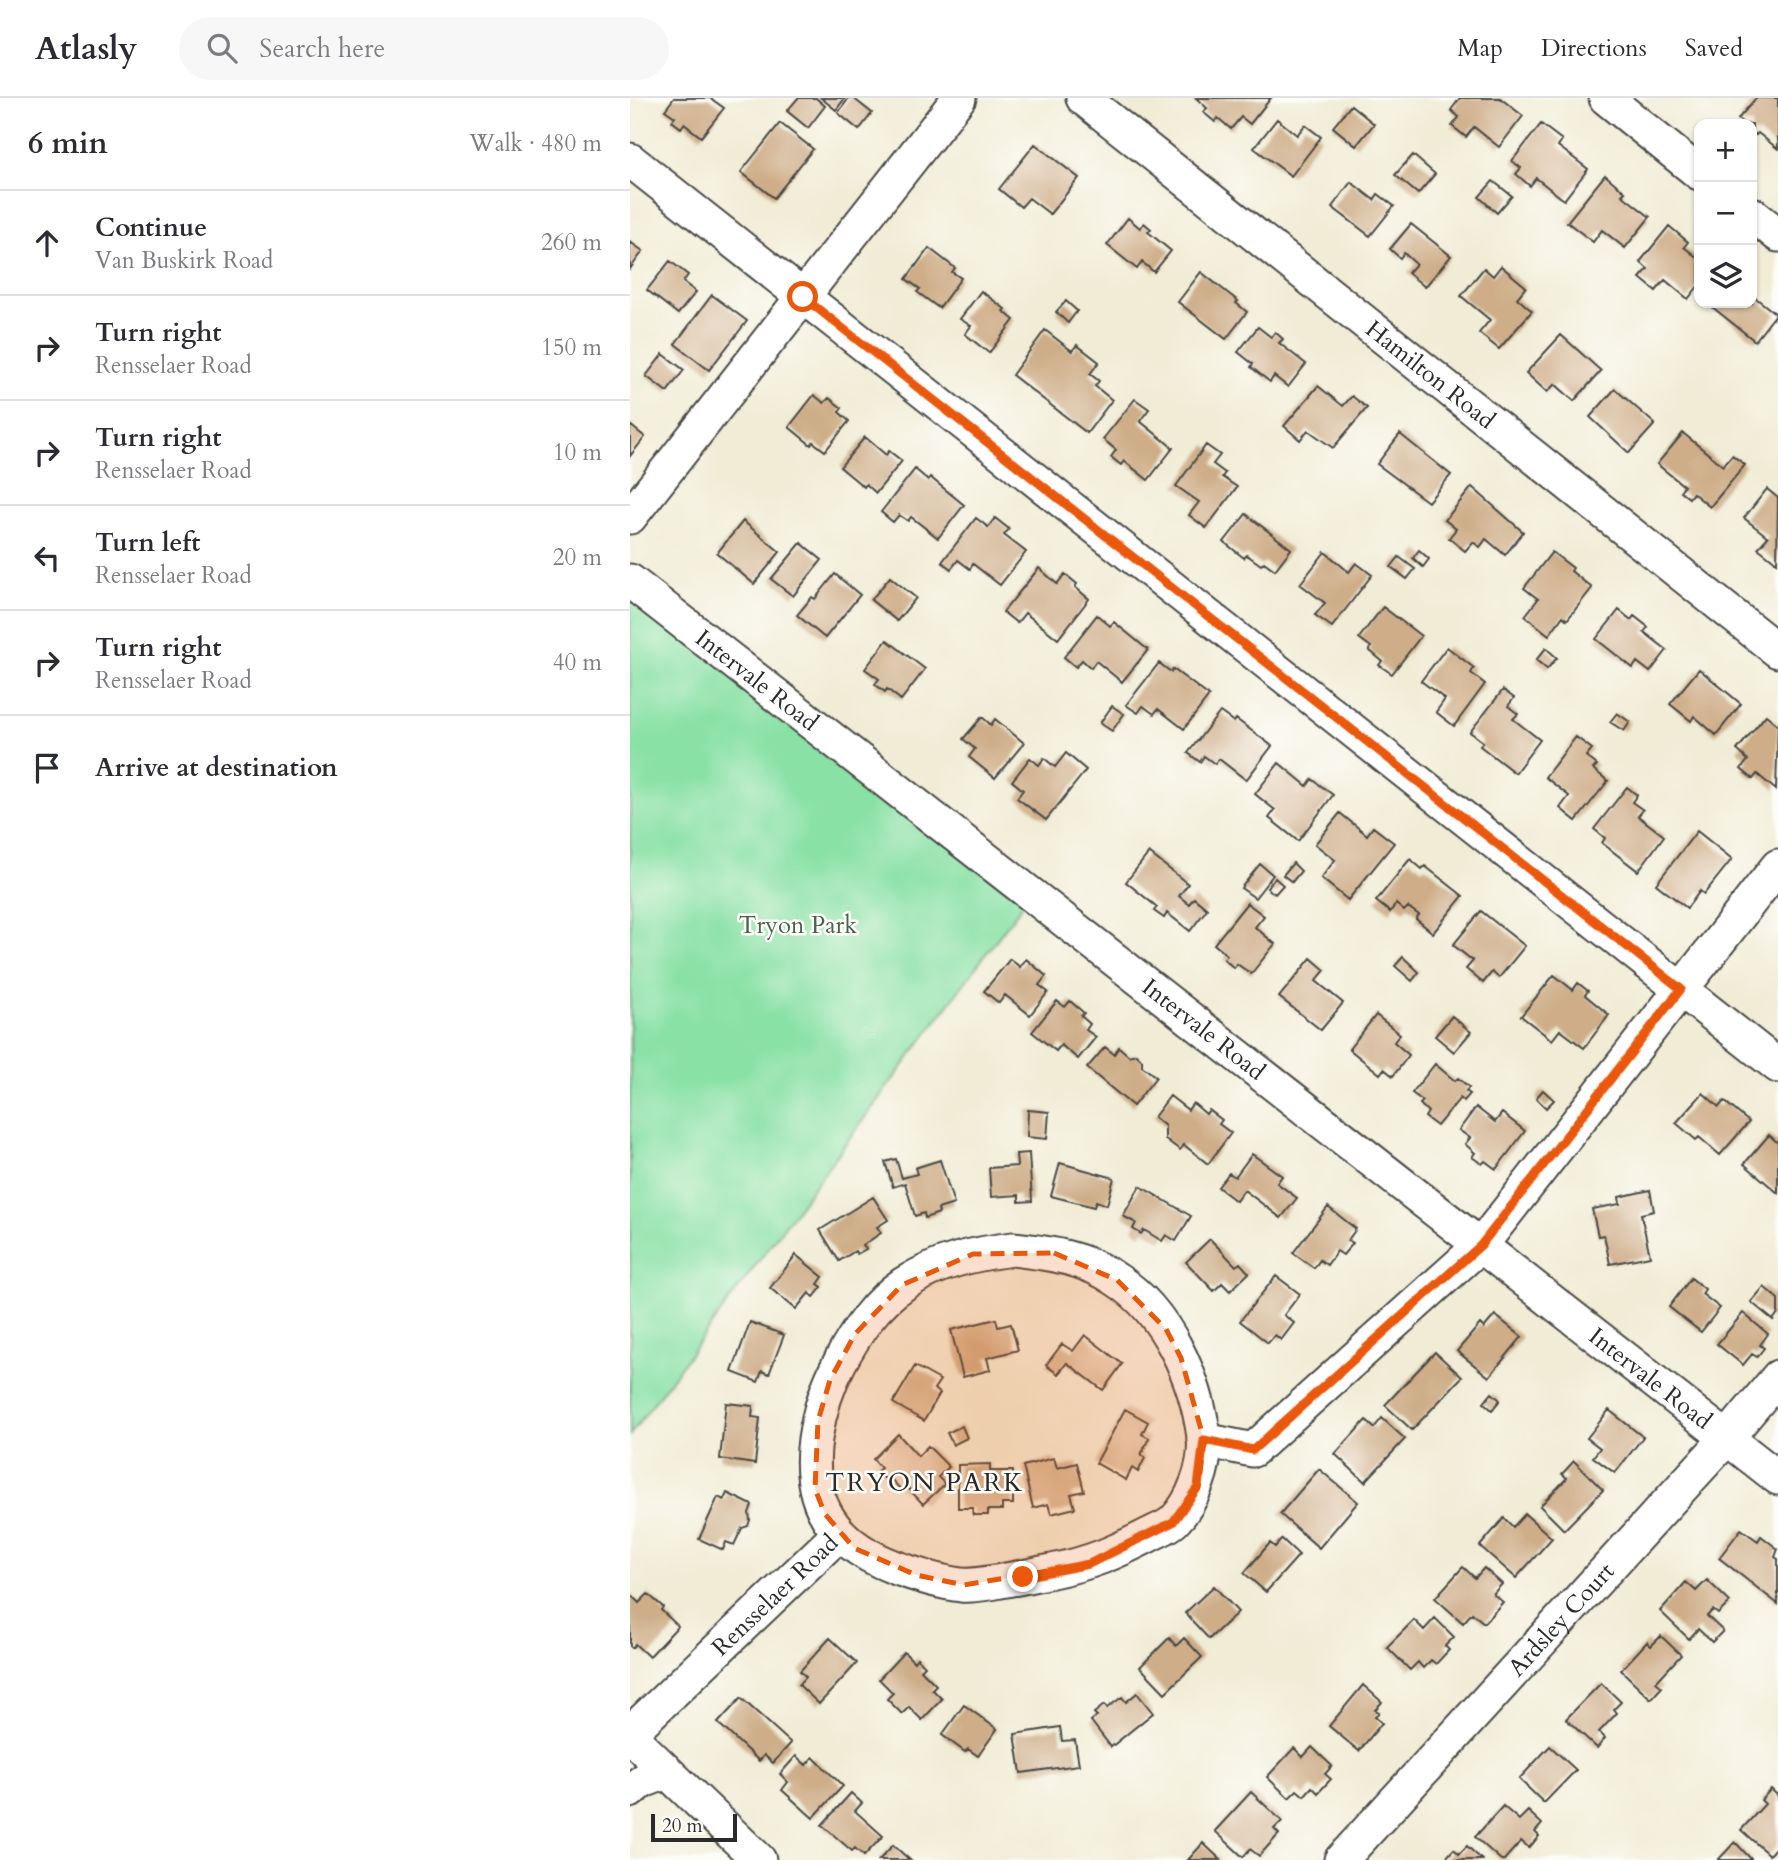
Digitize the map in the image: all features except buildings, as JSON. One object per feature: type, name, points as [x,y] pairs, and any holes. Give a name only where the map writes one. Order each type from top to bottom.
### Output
[{"type":"street","points":[[630,517],[959,98]]},
{"type":"street","name":"Hamilton Road","points":[[1083,98],[1778,651]]},
{"type":"street","points":[[1606,98],[1694,169]]},
{"type":"street","points":[[630,160],[1778,1066]]},
{"type":"street","points":[[1757,218],[1778,235]]},
{"type":"street","name":"Intervale Road","points":[[630,580],[1778,1478]]},
{"type":"street","points":[[839,1534],[825,1514],[815,1489],[812,1462],[818,1421],[830,1380],[855,1334],[874,1309],[902,1285],[934,1266],[973,1254],[1013,1249],[1054,1253],[1088,1264],[1117,1280],[1143,1301],[1166,1329],[1181,1358],[1204,1440],[1253,1450],[1481,1245],[1778,866]]},
{"type":"street","name":"Ardsley Court","points":[[1341,1860],[1727,1438],[1778,1377]]},
{"type":"street","name":"Rensselaer Road","points":[[630,1735],[839,1534],[855,1548],[877,1560],[916,1575],[964,1585],[1089,1564],[1173,1522],[1198,1487],[1204,1440]]},
{"type":"street","points":[[630,1735],[759,1860]]},
{"type":"street","points":[[630,1791],[643,1781],[667,1772]]},
{"type":"highlighted area","points":[[1054,1253],[1117,1280],[1166,1329],[1181,1358],[1204,1440],[1198,1487],[1173,1522],[1089,1564],[964,1585],[916,1575],[854,1548],[825,1514],[815,1489],[818,1421],[830,1380],[855,1334],[902,1285],[973,1254]]},
{"type":"green space","name":"Tryon Park","points":[[630,581],[1031,893],[630,1435]]},
{"type":"district","name":"TRYON PARK","points":[[925,1482]]},
{"type":"route","points":[[803,297],[1681,989],[1481,1245],[1253,1450],[1204,1440],[1198,1487],[1173,1522],[1089,1564],[1023,1577]]}]
